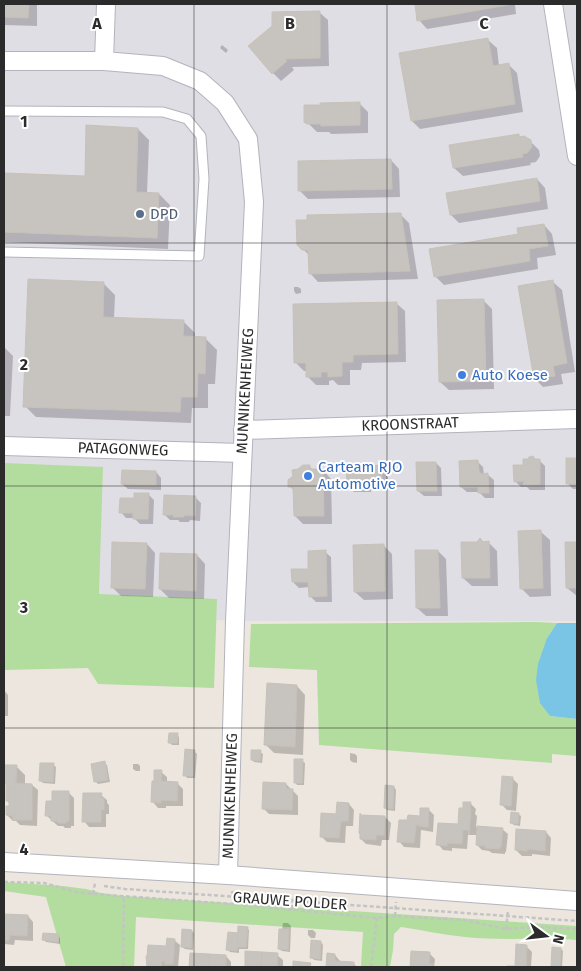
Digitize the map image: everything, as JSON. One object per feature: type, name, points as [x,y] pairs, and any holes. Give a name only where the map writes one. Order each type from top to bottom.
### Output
[{"type":"street","points":[[4,61],[104,61],[106,4]]},
{"type":"street","points":[[553,4],[577,156]]},
{"type":"street","name":"MUNNIKENHEIWEG","points":[[104,61],[163,66],[200,81],[225,103],[248,140],[254,202],[235,630],[228,875]]},
{"type":"street","name":"KROONSTRAAT","points":[[243,430],[577,419]]},
{"type":"street","name":"PATAGONWEG","points":[[4,446],[242,453]]},
{"type":"street","name":"GRAUWE POLDER","points":[[4,862],[228,875],[295,874],[461,886],[577,901]]},
{"type":"lane","points":[[4,111],[163,112],[187,119],[201,136],[204,178],[199,256],[4,252]]},
{"type":"path","points":[[4,882],[44,883],[76,892],[222,903],[377,918],[395,916],[464,920],[506,929],[537,927],[577,929]]},
{"type":"path","name":"GRAUWE POLDER","points":[[95,884],[124,889],[577,921]]},
{"type":"path","points":[[123,967],[124,896]]},
{"type":"path","points":[[222,896],[222,903]]},
{"type":"path","points":[[233,904],[234,897]]},
{"type":"path","points":[[371,967],[377,918]]},
{"type":"shaded area","points":[[4,4],[577,4],[577,621],[235,621],[4,609]]},
{"type":"green space","points":[[4,463],[103,467],[99,594],[217,599],[214,688],[98,684],[88,668],[4,670]]},
{"type":"green space","points":[[557,623],[547,638],[550,716],[577,719],[577,756],[552,754],[552,763],[319,745],[317,670],[249,667],[251,624]]},
{"type":"green space","points":[[4,882],[63,886],[124,896],[577,926],[577,940],[479,938],[401,927],[394,934],[390,967],[361,967],[363,932],[136,917],[134,967],[66,967],[46,897],[4,891]]},
{"type":"water","points":[[557,623],[577,623],[577,719],[550,716],[540,703],[536,680],[538,664],[547,638]]},
{"type":"building","points":[[4,4],[29,4],[28,18],[4,17]]},
{"type":"building","points":[[415,4],[508,4],[508,5],[417,21]]},
{"type":"building","points":[[320,11],[320,58],[285,59],[287,61],[272,74],[248,46],[272,26],[272,12]]},
{"type":"building","points":[[488,38],[493,66],[509,63],[515,104],[411,121],[399,53]]},
{"type":"building","points":[[360,102],[360,125],[321,126],[321,124],[307,124],[304,122],[304,105]]},
{"type":"building","points":[[86,125],[138,128],[136,192],[159,193],[157,238],[4,232],[4,173],[85,176]]},
{"type":"building","points":[[519,134],[519,137],[524,136],[531,140],[532,147],[527,153],[522,154],[523,157],[453,168],[449,145]]},
{"type":"building","points":[[391,159],[392,189],[298,191],[298,161]]},
{"type":"building","points":[[537,178],[540,201],[450,215],[446,193]]},
{"type":"building","points":[[401,213],[410,271],[309,274],[308,250],[302,250],[297,245],[296,220],[307,220],[307,215]]},
{"type":"building","points":[[544,224],[548,246],[529,249],[530,261],[434,277],[429,249],[518,234],[517,228]]},
{"type":"building","points":[[28,279],[104,282],[103,317],[184,320],[183,336],[206,337],[205,374],[198,373],[197,397],[181,397],[180,412],[23,407]]},
{"type":"building","points":[[553,280],[567,363],[553,366],[555,376],[534,379],[518,286]]},
{"type":"building","points":[[484,299],[486,381],[439,382],[437,300]]},
{"type":"building","points":[[397,302],[398,354],[353,355],[353,362],[342,362],[342,376],[328,377],[328,372],[321,372],[321,377],[306,377],[306,363],[294,363],[293,304]]},
{"type":"building","points":[[533,456],[535,459],[540,459],[540,484],[523,485],[524,481],[514,482],[513,465],[523,465],[523,459]]},
{"type":"building","points":[[566,458],[577,458],[577,484],[566,484]]},
{"type":"building","points":[[478,460],[481,474],[488,473],[489,493],[478,493],[478,487],[460,487],[459,461]]},
{"type":"building","points":[[416,462],[436,462],[437,491],[417,491]]},
{"type":"building","points":[[366,463],[366,466],[382,465],[382,484],[347,487],[346,464]]},
{"type":"building","points":[[303,465],[310,465],[310,469],[323,469],[324,516],[294,516],[293,487],[288,487],[288,480],[293,476],[292,470],[298,469]]},
{"type":"building","points":[[122,470],[156,471],[156,485],[121,484]]},
{"type":"building","points":[[134,493],[149,493],[148,519],[133,519],[133,513],[119,513],[120,498],[134,498]]},
{"type":"building","points":[[164,495],[196,496],[195,516],[173,517],[174,515],[163,515]]},
{"type":"building","points":[[541,530],[543,588],[520,589],[518,531]]},
{"type":"building","points":[[480,538],[483,542],[489,541],[490,578],[462,578],[461,542],[477,542]]},
{"type":"building","points":[[112,542],[147,543],[145,589],[111,588]]},
{"type":"building","points":[[565,542],[577,542],[577,588],[566,588]]},
{"type":"building","points":[[384,544],[385,591],[354,592],[353,545]]},
{"type":"building","points":[[326,550],[327,596],[309,597],[308,582],[292,582],[291,569],[308,569],[308,551]]},
{"type":"building","points":[[415,550],[438,550],[440,608],[416,608]]},
{"type":"building","points":[[160,553],[197,554],[196,591],[159,589]]},
{"type":"building","points":[[267,683],[297,685],[295,747],[264,745]]},
{"type":"building","points":[[169,733],[178,733],[177,743],[168,743]]},
{"type":"building","points":[[185,749],[195,750],[193,776],[183,776]]},
{"type":"building","points":[[251,750],[261,750],[260,761],[251,760]]},
{"type":"building","points":[[294,759],[303,759],[302,783],[294,783]]},
{"type":"building","points":[[105,761],[108,780],[94,782],[91,764]]},
{"type":"building","points":[[40,763],[54,763],[53,782],[39,781]]},
{"type":"building","points":[[4,765],[17,765],[14,789],[6,786],[6,783],[4,783]]},
{"type":"building","points":[[154,770],[162,770],[161,781],[178,782],[177,801],[161,800],[161,803],[151,802]]},
{"type":"building","points":[[502,776],[513,777],[511,806],[500,805]]},
{"type":"building","points":[[263,782],[286,783],[286,789],[293,789],[292,810],[262,809]]},
{"type":"building","points":[[14,783],[32,784],[32,820],[13,820],[13,816],[6,815],[6,806],[9,806],[9,801],[6,801],[6,786],[14,789]]},
{"type":"building","points":[[385,785],[394,786],[393,809],[384,808]]},
{"type":"building","points":[[52,791],[69,791],[69,821],[66,821],[66,823],[51,821],[51,816],[45,816],[46,801],[52,801]]},
{"type":"building","points":[[83,793],[102,793],[101,798],[104,798],[104,810],[101,809],[101,822],[82,822]]},
{"type":"building","points":[[337,802],[349,803],[348,821],[341,821],[339,838],[320,837],[321,813],[336,814]]},
{"type":"building","points":[[463,802],[471,802],[469,835],[469,830],[463,830],[462,844],[447,843],[447,846],[436,845],[438,823],[458,824],[459,808],[463,808]]},
{"type":"building","points":[[420,808],[429,808],[428,827],[416,825],[414,843],[397,842],[399,820],[407,820],[408,815],[420,816]]},
{"type":"building","points":[[511,812],[519,813],[518,824],[510,823]]},
{"type":"building","points":[[360,813],[361,815],[385,816],[384,835],[376,835],[376,840],[360,839]]},
{"type":"building","points":[[477,826],[503,828],[501,847],[499,849],[485,848],[485,846],[476,845]]},
{"type":"building","points":[[516,829],[546,831],[545,851],[515,850]]},
{"type":"building","points":[[4,914],[28,915],[27,936],[10,935],[9,940],[4,940]]},
{"type":"building","points":[[238,926],[248,927],[246,947],[237,947]]},
{"type":"building","points":[[182,929],[192,930],[191,948],[181,947]]},
{"type":"building","points":[[279,929],[289,929],[288,950],[278,949]]},
{"type":"building","points":[[228,932],[238,933],[237,951],[226,950]]},
{"type":"building","points":[[43,933],[59,934],[58,942],[42,940]]},
{"type":"building","points":[[167,938],[175,939],[173,964],[165,964],[165,961],[162,961],[161,967],[147,967],[148,945],[166,946]]},
{"type":"building","points":[[311,940],[321,941],[320,959],[310,958]]},
{"type":"building","points":[[516,944],[527,945],[526,967],[507,967],[515,966]]},
{"type":"building","points":[[552,947],[561,948],[560,966],[551,966]]},
{"type":"building","points":[[245,951],[262,952],[261,967],[245,967]]},
{"type":"building","points":[[411,951],[430,952],[429,964],[433,964],[433,967],[410,967]]},
{"type":"building","points":[[262,952],[278,953],[277,967],[261,967]]},
{"type":"building","points":[[190,953],[209,954],[208,967],[189,967]]},
{"type":"building","points":[[327,953],[335,954],[335,961],[354,962],[354,967],[326,967]]},
{"type":"building","points":[[209,954],[226,955],[226,967],[208,967]]},
{"type":"building","points":[[293,961],[311,963],[310,967],[293,967]]},
{"type":"place","name":"DPD","points":[[140,214]]},
{"type":"place","name":"Auto Koese","points":[[462,375]]},
{"type":"place","name":"Carteam RJO Automotive","points":[[308,476]]}]
